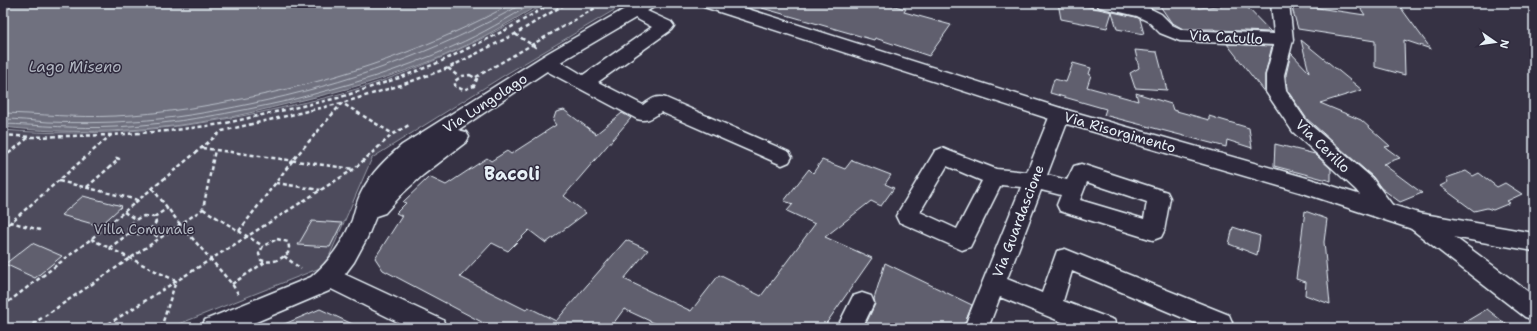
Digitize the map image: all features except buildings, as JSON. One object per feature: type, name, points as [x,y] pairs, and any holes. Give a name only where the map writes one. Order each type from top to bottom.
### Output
[{"type":"main road","name":"Via Risorgimento","points":[[710,3],[1060,115],[1306,186],[1385,210],[1418,222],[1534,242]]},
{"type":"main road","name":"Via Lungolago","points":[[329,277],[349,250],[363,223],[393,187],[548,61],[642,7]]},
{"type":"main road","points":[[214,328],[320,284],[329,277]]},
{"type":"street","name":"Via Catullo","points":[[1105,3],[1143,12],[1155,18],[1166,29],[1180,35],[1284,40]]},
{"type":"street","name":"Via Cerillo","points":[[1280,3],[1284,40],[1275,75],[1276,92],[1300,127],[1364,184],[1385,210]]},
{"type":"street","points":[[584,83],[664,26],[642,7]]},
{"type":"street","points":[[548,61],[584,83],[644,114],[660,103],[782,157]]},
{"type":"street","name":"Via Guardascione","points":[[976,328],[1060,115]]},
{"type":"street","points":[[994,177],[1034,180],[1073,190]]},
{"type":"street","points":[[1418,222],[1534,310]]},
{"type":"street","points":[[1049,306],[1065,258],[1220,322],[1219,328]]},
{"type":"street","points":[[329,277],[433,328]]},
{"type":"street","points":[[993,284],[1105,328]]},
{"type":"street","points":[[849,328],[862,303]]},
{"type":"path","points":[[3,134],[30,137],[111,135],[168,131],[222,124],[338,98],[399,78],[440,62],[508,29],[552,3]]},
{"type":"path","points":[[3,306],[91,239],[222,131],[342,103],[401,85],[448,68],[515,34],[567,3]]},
{"type":"path","points":[[476,77],[477,81],[474,86],[463,90],[456,88],[454,84],[459,77],[470,75],[476,77],[604,3]]},
{"type":"path","points":[[515,34],[532,45],[548,61]]},
{"type":"path","points":[[448,68],[459,77]]},
{"type":"path","points":[[342,103],[393,134]]},
{"type":"path","points":[[239,231],[293,160],[342,103]]},
{"type":"path","points":[[222,124],[222,131]]},
{"type":"path","points":[[3,229],[111,135]]},
{"type":"path","points":[[3,158],[30,137]]},
{"type":"path","points":[[102,328],[354,169],[202,148]]},
{"type":"path","points":[[27,328],[128,258],[203,209],[215,150]]},
{"type":"path","points":[[87,188],[119,159],[114,157]]},
{"type":"path","points":[[59,181],[138,200]]},
{"type":"path","points":[[276,183],[320,190]]},
{"type":"path","points":[[152,188],[180,224],[232,284],[242,300]]},
{"type":"path","points":[[130,233],[128,229],[129,226],[135,219],[144,216],[154,217],[168,208]]},
{"type":"path","points":[[203,209],[263,246]]},
{"type":"path","points":[[124,212],[135,219]]},
{"type":"path","points":[[109,248],[130,233],[140,234],[149,230],[156,222],[154,217]]},
{"type":"path","points":[[3,220],[40,230]]},
{"type":"path","points":[[149,230],[159,238]]},
{"type":"path","points":[[91,239],[176,281]]},
{"type":"path","points":[[232,284],[265,262],[274,261],[288,253],[290,245],[286,240],[277,239],[263,246],[259,257],[265,262]]},
{"type":"path","points":[[161,328],[176,281]]},
{"type":"green space","name":"Villa Comunale","points":[[546,3],[626,3],[508,73],[372,158],[325,266],[169,328],[3,328],[3,130],[73,133],[142,130],[245,115],[324,98],[393,77],[446,56],[496,31]]},
{"type":"water","name":"Lago Miseno","points":[[3,3],[542,3],[481,38],[443,56],[406,71],[349,88],[252,112],[188,124],[135,130],[56,131],[3,127]]},
{"type":"district","name":"Bacoli","points":[[512,174]]}]
